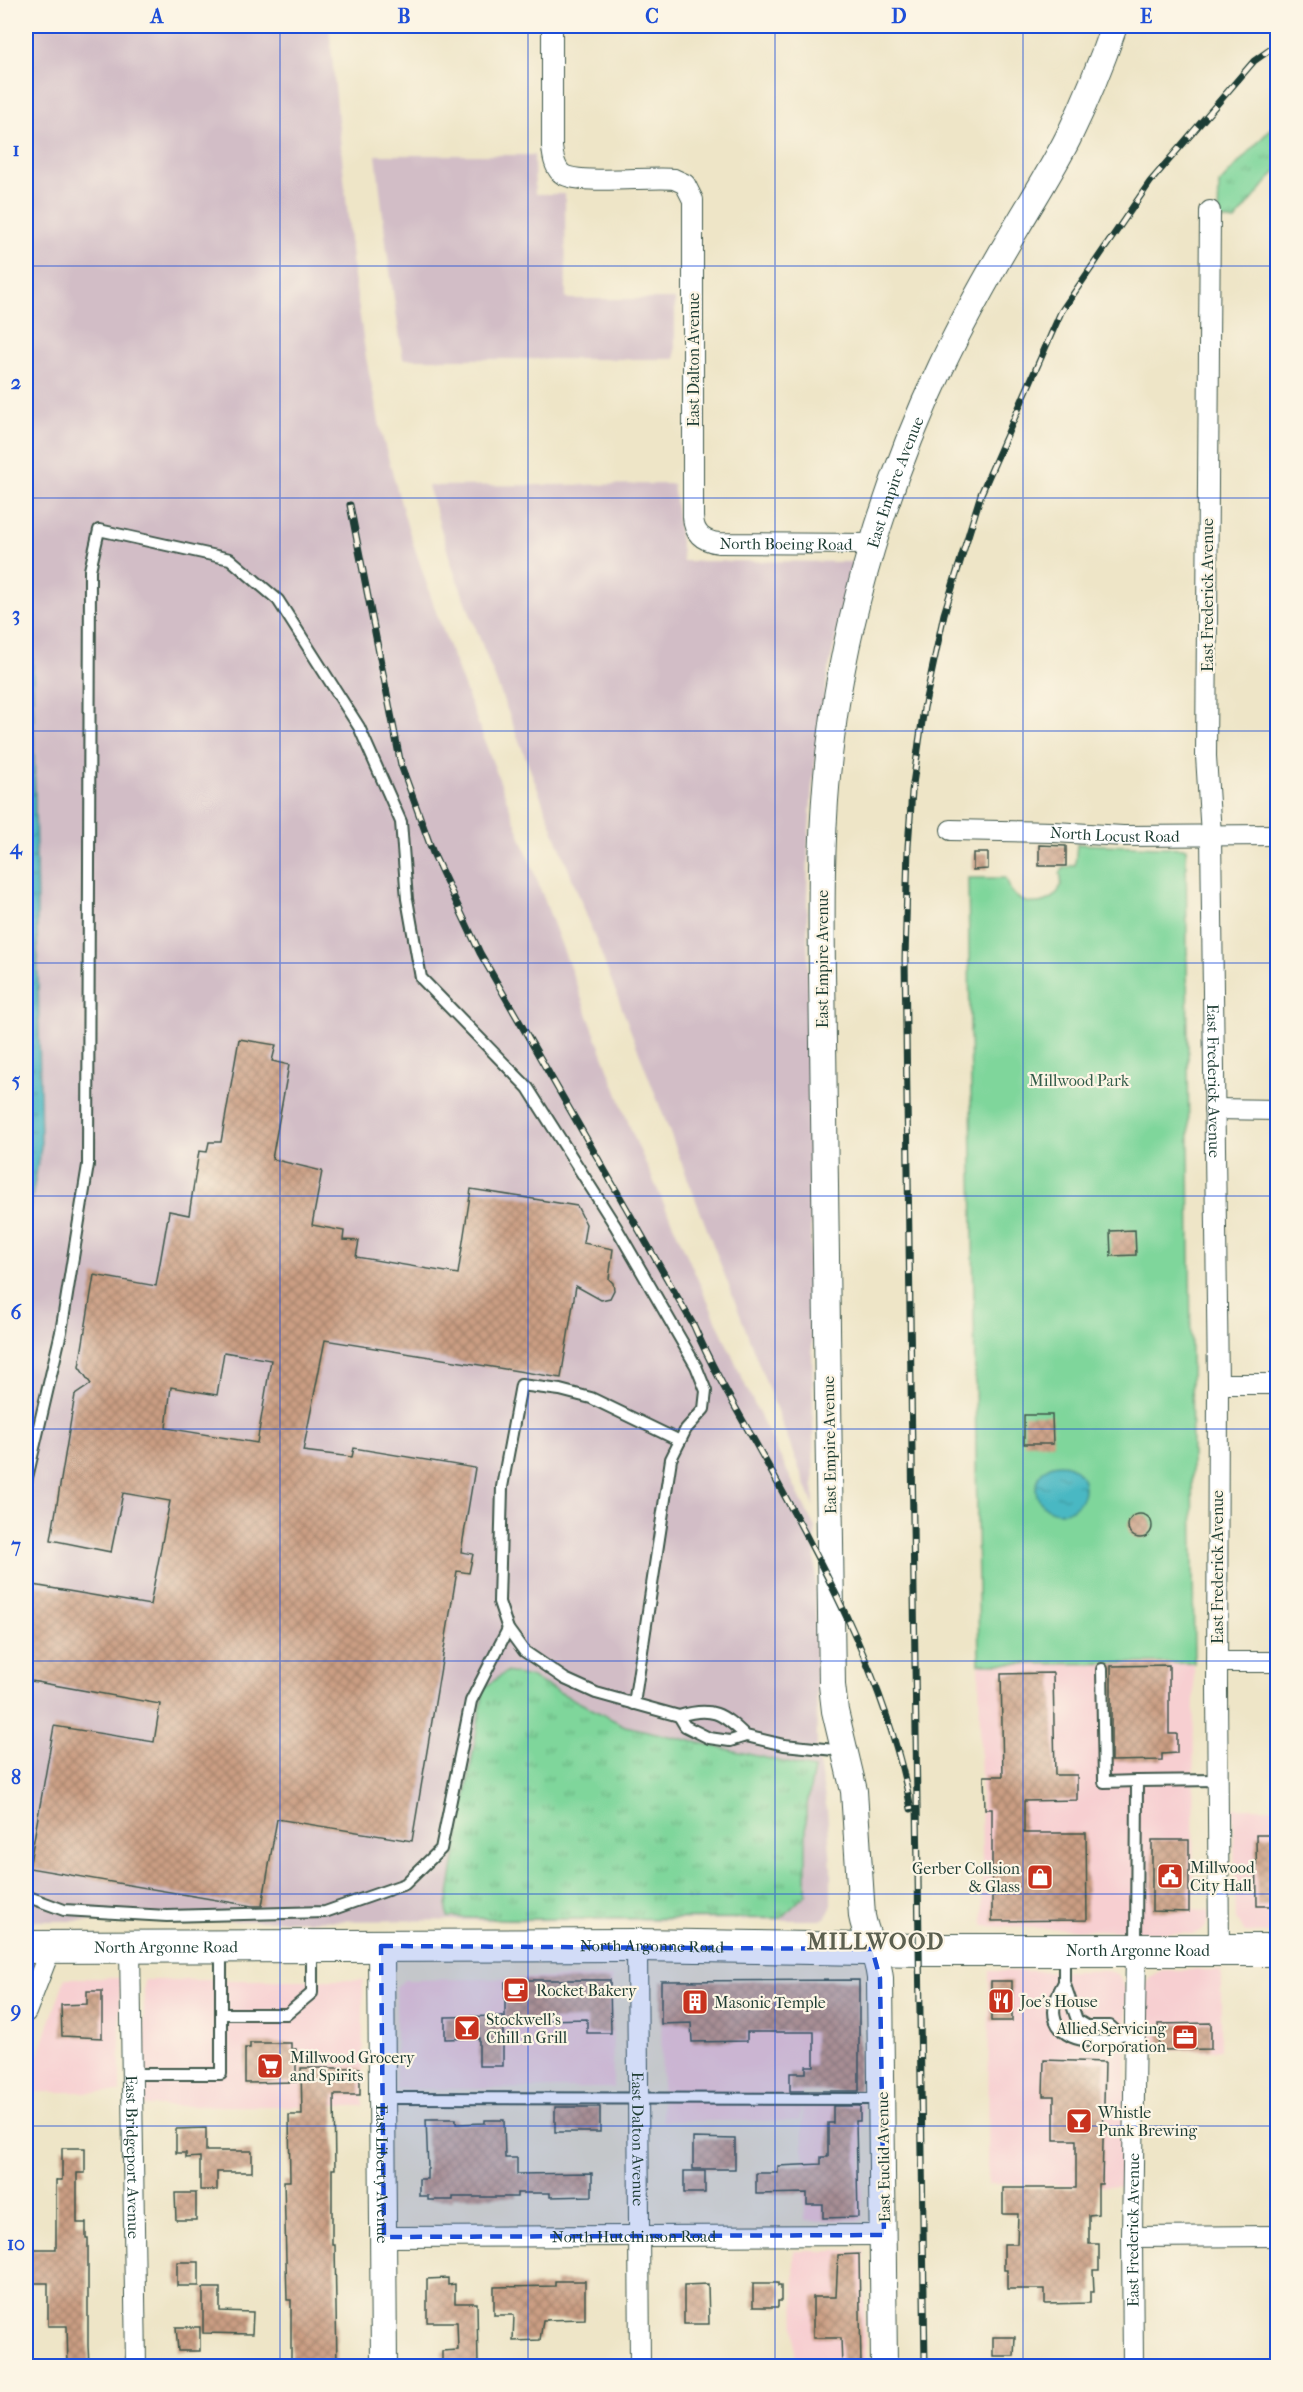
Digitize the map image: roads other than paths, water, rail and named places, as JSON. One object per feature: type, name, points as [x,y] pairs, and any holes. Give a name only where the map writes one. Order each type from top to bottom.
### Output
[{"type":"main road","name":"North Argonne Road","points":[[38,1947],[637,1945],[1278,1950]]},
{"type":"street","name":"East Dalton Avenue","points":[[552,26],[552,147],[554,161],[561,172],[571,177],[586,179],[669,178],[680,180],[691,194],[694,207],[693,517],[695,530],[699,536]]},
{"type":"street","name":"East Empire Avenue","points":[[872,1948],[862,1916],[856,1807],[846,1751],[835,1711],[832,1685],[822,862],[827,774],[838,692],[855,613],[874,544],[903,456],[940,369],[981,288],[1068,138],[1114,26]]},
{"type":"street","name":"East Frederick Avenue","points":[[1210,212],[1206,756],[1211,835],[1218,1384],[1217,1662],[1220,1950]]},
{"type":"street","name":"North Boeing Road","points":[[699,536],[719,543],[874,544]]},
{"type":"street","name":"North Locust Road","points":[[951,830],[1123,836],[1278,835]]},
{"type":"street","points":[[1214,1109],[1278,1110]]},
{"type":"street","points":[[1218,1384],[1278,1384]]},
{"type":"street","points":[[1217,1662],[1278,1662]]},
{"type":"street","name":"East Dalton Avenue","points":[[637,1945],[640,2367]]},
{"type":"street","name":"East Liberty Avenue","points":[[381,1946],[384,2367]]},
{"type":"street","points":[[26,2012],[38,1947]]},
{"type":"street","name":"East Bridgeport Avenue","points":[[130,1947],[136,2367]]},
{"type":"street","name":"East Euclid Avenue","points":[[872,1948],[879,1966],[880,1978],[884,2367]]},
{"type":"street","name":"East Frederick Avenue","points":[[1133,2367],[1127,2035],[1136,1950]]},
{"type":"street","name":"North Hutchinson Road","points":[[384,2237],[884,2235]]},
{"type":"street","points":[[1132,2237],[1278,2236]]},
{"type":"lane","points":[[26,1482],[61,1332],[88,1165],[90,570],[99,530],[230,559],[279,600],[359,727],[401,822],[406,899],[421,978],[528,1088],[616,1227],[696,1366],[706,1391],[704,1409],[686,1429],[671,1459],[634,1704]]},
{"type":"lane","points":[[680,1441],[591,1398],[560,1390],[521,1385],[502,1487],[500,1602],[508,1629],[524,1651],[565,1679],[596,1693],[679,1716],[699,1710],[710,1712],[727,1719],[746,1736],[784,1745],[846,1751]]},
{"type":"lane","points":[[26,1896],[64,1910],[167,1916],[325,1912],[405,1884],[441,1849],[471,1701],[508,1629]]},
{"type":"lane","points":[[1102,1669],[1104,1782],[1218,1780]]},
{"type":"lane","points":[[679,1716],[685,1725],[709,1738],[730,1741],[746,1736]]},
{"type":"lane","points":[[1136,1950],[1137,1781]]},
{"type":"lane","points":[[221,2014],[287,2014],[312,1993],[312,1946]]},
{"type":"lane","points":[[133,2074],[221,2074],[221,1947]]},
{"type":"lane","points":[[1064,1950],[1064,1982],[1077,2020],[1087,2026],[1110,2026],[1127,2035]]},
{"type":"lane","points":[[1064,1982],[1055,1997],[1055,2016],[1060,2030],[1071,2039],[1111,2041],[1127,2035]]},
{"type":"lane","points":[[382,2098],[881,2099]]},
{"type":"water","points":[[26,428],[31,570],[41,1147],[26,1231]]},
{"type":"water","points":[[1055,1464],[1065,1464],[1077,1471],[1084,1483],[1084,1493],[1077,1505],[1065,1512],[1055,1512],[1040,1501],[1036,1493],[1036,1483],[1047,1468]]},
{"type":"railway","points":[[925,2366],[905,959],[912,791],[924,708],[944,614],[981,494],[1061,312],[1150,182],[1254,61],[1278,44]]},
{"type":"railway","points":[[350,505],[401,765],[433,853],[480,953],[694,1326],[721,1382],[814,1551],[873,1678],[901,1765],[911,1809]]},
{"type":"place","name":"Millwood City Hall","points":[[1170,1876]]},
{"type":"place","name":"Gerber Collsion & Glass","points":[[1040,1877]]},
{"type":"place","name":"Rocket Bakery","points":[[516,1990]]},
{"type":"place","name":"Joe's House","points":[[1001,2001]]},
{"type":"place","name":"Masonic Temple","points":[[695,2002]]},
{"type":"place","name":"Stockwell’s Chill n Grill","points":[[467,2028]]},
{"type":"place","name":"Allied Servicing Corporation","points":[[1185,2037]]},
{"type":"place","name":"Millwood Grocery and Spirits","points":[[270,2066]]},
{"type":"place","name":"Whistle Punk Brewing","points":[[1079,2121]]},
{"type":"district","name":"MILLWOOD","points":[[876,1941]]},
{"type":"park label","name":"Millwood Park","points":[[1079,1080]]}]
